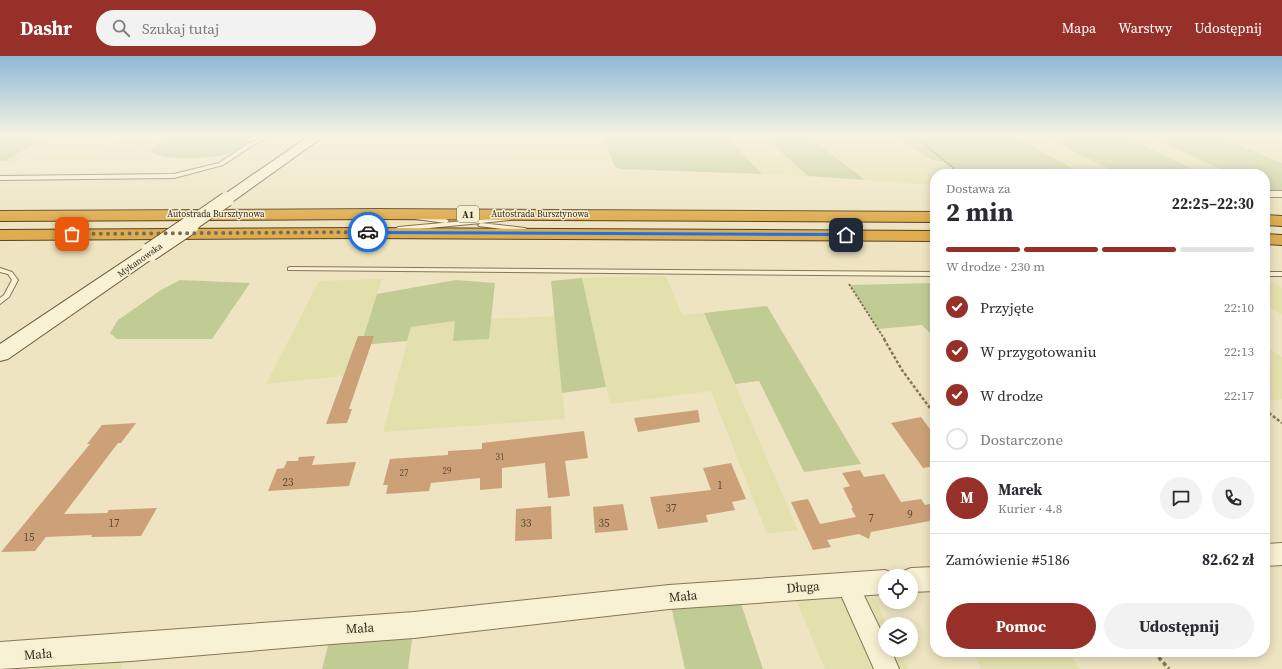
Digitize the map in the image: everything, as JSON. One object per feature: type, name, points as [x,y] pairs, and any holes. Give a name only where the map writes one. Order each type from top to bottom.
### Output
[{"type":"highway","name":"Autostrada Bursztynowa","points":[[0,216],[556,214],[930,217]]},
{"type":"highway","points":[[1270,220],[1282,221]]},
{"type":"highway","name":"Autostrada Bursztynowa","points":[[0,235],[364,232],[930,236]]},
{"type":"highway","points":[[1270,240],[1282,240]]},
{"type":"main road","name":"Mykanowska","points":[[0,354],[276,165]]},
{"type":"street","points":[[1270,194],[1282,194]]},
{"type":"street","points":[[1270,555],[1282,554]]},
{"type":"street","points":[[918,580],[930,579]]},
{"type":"street","name":"Długa","points":[[720,593],[878,582]]},
{"type":"street","points":[[846,584],[887,669]]},
{"type":"street","name":"Mała","points":[[0,656],[139,647],[332,630],[414,625],[669,597],[720,593]]},
{"type":"lane","points":[[0,178],[174,176],[219,165]]},
{"type":"lane","points":[[376,214],[554,233]]},
{"type":"lane","points":[[364,232],[556,214]]},
{"type":"lane","points":[[290,269],[930,274]]},
{"type":"lane","points":[[0,270],[10,273],[16,280],[7,296],[0,302]]},
{"type":"lane","points":[[1270,274],[1282,274]]},
{"type":"path","points":[[842,274],[879,329],[902,370],[930,408]]},
{"type":"path","points":[[1270,414],[1282,423]]},
{"type":"path","points":[[1158,657],[1169,669]]},
{"type":"shaded area","points":[[753,165],[795,165],[808,176],[762,174]]},
{"type":"shaded area","points":[[845,165],[948,165],[954,169],[930,169],[930,185],[865,180]]},
{"type":"shaded area","points":[[1066,165],[1100,165],[1108,169],[1074,169]]},
{"type":"shaded area","points":[[1184,165],[1211,165],[1221,169],[1193,169]]},
{"type":"shaded area","points":[[666,276],[682,315],[704,313],[798,530],[767,534],[711,391],[610,404],[582,278]]},
{"type":"shaded area","points":[[382,279],[352,375],[266,384],[319,281]]},
{"type":"shaded area","points":[[1270,281],[1282,288],[1282,315],[1270,307]]},
{"type":"shaded area","points":[[555,316],[565,419],[383,432],[411,327],[456,321],[454,341],[489,339],[491,319]]},
{"type":"shaded area","points":[[1270,349],[1282,357],[1282,399],[1270,401]]},
{"type":"shaded area","points":[[867,583],[878,606],[878,609],[880,609],[884,617],[878,617],[878,657],[902,657],[908,669],[825,669],[791,588]]},
{"type":"shaded area","points":[[131,647],[120,669],[0,669],[0,656]]},
{"type":"shaded area","points":[[975,657],[1072,657],[1080,669],[981,669]]},
{"type":"green space","points":[[614,165],[753,165],[762,174],[620,169],[615,167]]},
{"type":"green space","points":[[795,165],[845,165],[865,180],[808,176]]},
{"type":"green space","points":[[948,165],[1066,165],[1074,169],[954,169]]},
{"type":"green space","points":[[1100,165],[1184,165],[1193,169],[1108,169]]},
{"type":"green space","points":[[1211,165],[1282,165],[1282,194],[1275,194],[1270,192],[1270,169],[1221,169]]},
{"type":"green space","points":[[582,278],[606,387],[562,393],[551,281]]},
{"type":"green space","points":[[180,280],[250,283],[212,339],[117,339],[110,333],[118,320],[161,290]]},
{"type":"green space","points":[[456,280],[495,283],[489,339],[453,341],[455,321],[411,327],[407,341],[361,345],[377,294]]},
{"type":"green space","points":[[930,283],[930,333],[922,325],[879,329],[850,285]]},
{"type":"green space","points":[[767,306],[861,464],[804,472],[759,381],[735,384],[704,313]]},
{"type":"green space","points":[[737,592],[763,669],[685,669],[669,597]]},
{"type":"green space","points":[[414,625],[408,669],[322,669],[332,630]]},
{"type":"building","points":[[358,336],[374,336],[349,409],[352,409],[347,423],[326,424]]},
{"type":"building","points":[[698,410],[700,422],[638,432],[634,418]]},
{"type":"building","points":[[921,417],[930,429],[930,467],[923,468],[891,423]]},
{"type":"building","points":[[136,423],[121,443],[118,443],[64,514],[107,513],[109,510],[157,508],[141,536],[91,537],[92,535],[46,537],[35,551],[1,552],[90,444],[87,444],[102,425]]},
{"type":"building","points":[[584,431],[588,458],[565,461],[570,496],[548,498],[545,463],[502,468],[502,488],[480,490],[480,478],[431,483],[429,491],[386,494],[388,485],[383,485],[390,459],[448,455],[448,451],[482,449],[482,443]]},
{"type":"building","points":[[315,456],[312,465],[356,462],[349,486],[268,491],[277,469],[284,468],[287,461],[298,461],[299,457]]},
{"type":"building","points":[[731,463],[746,499],[732,502],[735,510],[706,515],[708,522],[658,529],[650,497],[711,490],[703,468]]},
{"type":"building","points":[[860,470],[864,477],[884,474],[901,502],[921,499],[925,505],[930,504],[930,521],[871,532],[869,539],[859,534],[827,540],[831,547],[813,550],[791,502],[808,499],[820,524],[856,517],[843,488],[850,486],[842,473]]},
{"type":"building","points":[[623,504],[628,530],[595,533],[593,507]]},
{"type":"building","points":[[551,506],[552,539],[515,541],[516,509]]},
{"type":"way so far","points":[[72,234],[368,232]]},
{"type":"route","points":[[368,232],[846,235]]}]
